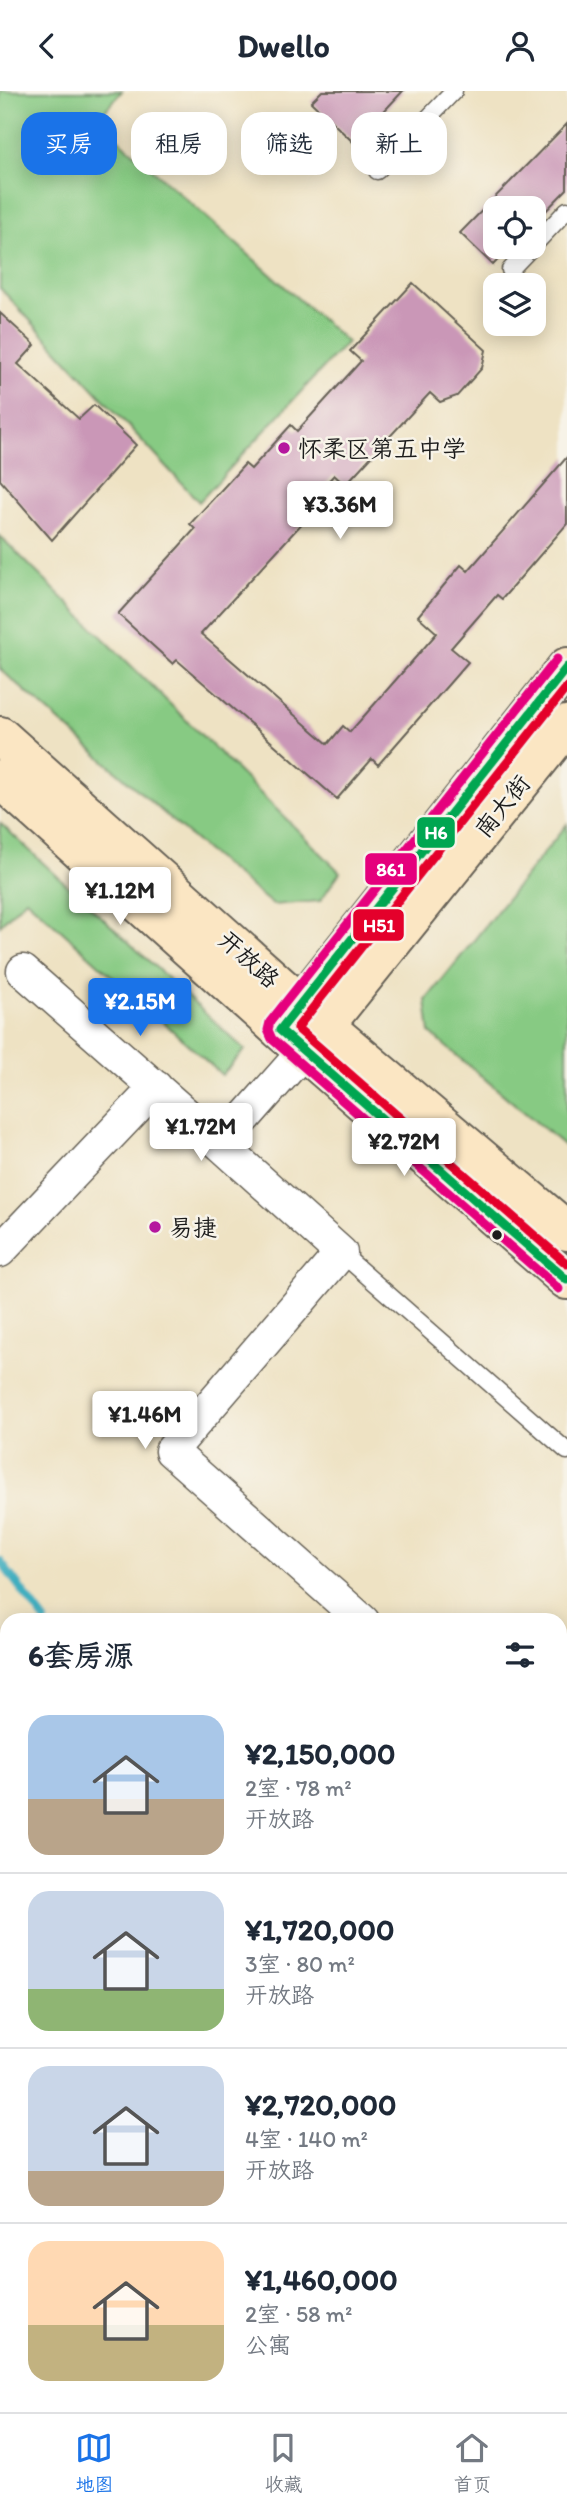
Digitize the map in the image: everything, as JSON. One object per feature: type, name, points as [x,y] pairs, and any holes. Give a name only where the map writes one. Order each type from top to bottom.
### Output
[{"type":"main road","name":"南大街","points":[[303,1028],[567,667]]},
{"type":"main road","name":"南大街","points":[[303,1028],[567,725]]},
{"type":"main road","name":"开放路","points":[[0,736],[567,1280]]},
{"type":"main road","name":"开放路","points":[[0,779],[303,1028],[567,1231]]},
{"type":"street","points":[[23,971],[341,1253],[171,1451],[354,1613]]},
{"type":"street","points":[[220,1145],[303,1028]]},
{"type":"street","points":[[0,1251],[156,1087]]},
{"type":"lane","points":[[434,112],[454,91]]},
{"type":"lane","points":[[546,232],[567,210]]},
{"type":"lane","points":[[510,270],[521,259]]},
{"type":"lane","points":[[341,1253],[567,1451]]},
{"type":"green space","points":[[0,91],[122,91],[104,112],[21,112],[21,175],[117,175],[117,138],[131,150],[131,175],[159,175],[347,342],[199,502],[0,288]]},
{"type":"green space","points":[[0,536],[340,872],[320,901],[273,905],[207,851],[0,669]]},
{"type":"green space","points":[[0,823],[245,1050],[222,1075],[26,899],[0,925]]},
{"type":"green space","points":[[567,824],[567,1148],[430,1033],[426,1000]]},
{"type":"building","points":[[322,91],[403,91],[383,112],[351,112],[351,140],[337,127],[337,112],[321,112],[311,102]]},
{"type":"building","points":[[567,124],[567,189],[546,211],[546,196],[496,196]]},
{"type":"building","points":[[483,210],[483,255],[460,233]]},
{"type":"building","points":[[487,259],[499,259],[493,265]]},
{"type":"building","points":[[413,283],[486,350],[482,368],[457,396],[440,402],[430,393],[345,485],[334,475],[298,514],[305,520],[201,634],[328,744],[343,726],[350,732],[437,633],[418,616],[461,565],[468,571],[567,457],[567,524],[502,599],[497,595],[451,648],[468,662],[378,765],[372,759],[337,799],[177,660],[173,664],[118,614],[195,529],[190,524],[245,464],[251,469],[291,425],[297,431],[361,361],[350,351]]},
{"type":"building","points":[[0,313],[35,345],[18,364],[79,419],[94,405],[136,445],[52,540],[0,480]]},
{"type":"waterway","points":[[0,1561],[39,1613]]},
{"type":"transit line","name":"861","points":[[557,659],[270,1022],[268,1030],[272,1039],[559,1289]]},
{"type":"transit line","name":"H6","points":[[567,667],[280,1030],[567,1280]]},
{"type":"transit line","name":"H51","points":[[567,687],[297,1028],[567,1264]]},
{"type":"place","name":"怀柔区第五中学","points":[[284,448]]},
{"type":"place","name":"易捷","points":[[155,1227]]}]
